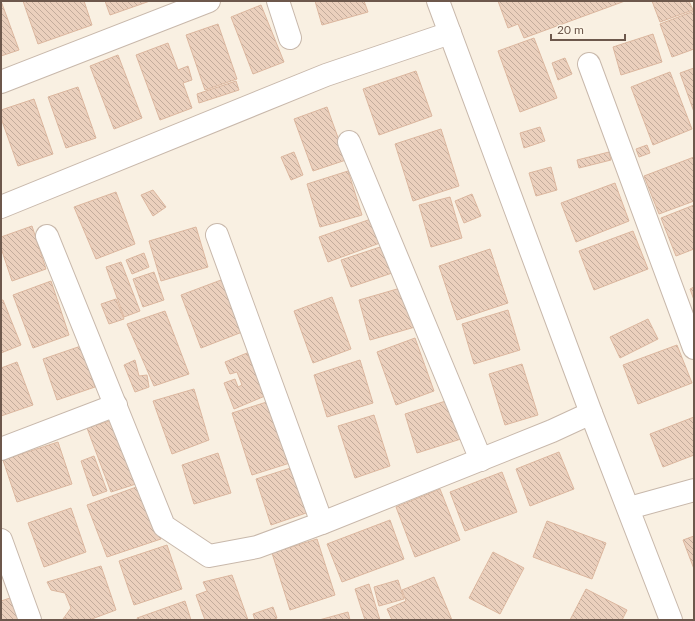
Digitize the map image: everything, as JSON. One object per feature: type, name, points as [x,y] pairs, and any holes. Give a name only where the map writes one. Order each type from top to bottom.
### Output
[{"type":"street","points":[[1,82],[209,1]]},
{"type":"street","points":[[278,1],[290,38]]},
{"type":"street","points":[[438,1],[591,413],[671,620]]},
{"type":"street","points":[[1,207],[326,75],[450,32]]},
{"type":"street","points":[[589,64],[694,348]]},
{"type":"street","points":[[350,142],[481,460]]},
{"type":"street","points":[[217,235],[322,523]]},
{"type":"street","points":[[47,236],[164,526],[209,556],[257,547],[322,523],[481,460],[591,413]]},
{"type":"street","points":[[1,449],[116,405]]},
{"type":"street","points":[[629,508],[694,490]]},
{"type":"street","points":[[1,540],[30,620]]},
{"type":"building","points":[[1,1],[19,50],[1,56]]},
{"type":"building","points":[[23,1],[84,1],[92,25],[38,44]]},
{"type":"building","points":[[105,1],[150,1],[110,15]]},
{"type":"building","points":[[315,1],[364,1],[368,12],[322,25]]},
{"type":"building","points":[[498,1],[625,1],[524,38],[518,24],[508,28]]},
{"type":"building","points":[[652,1],[689,1],[693,10],[660,22]]},
{"type":"building","points":[[261,5],[284,62],[253,74],[231,17]]},
{"type":"building","points":[[694,11],[694,49],[672,57],[660,24]]},
{"type":"building","points":[[218,24],[237,79],[205,90],[186,35]]},
{"type":"building","points":[[653,34],[662,62],[621,75],[613,47]]},
{"type":"building","points":[[534,38],[557,98],[520,112],[498,51]]},
{"type":"building","points":[[168,43],[178,70],[188,66],[192,80],[183,83],[192,108],[160,120],[136,55]]},
{"type":"building","points":[[118,55],[142,118],[114,129],[90,66]]},
{"type":"building","points":[[565,58],[572,74],[558,80],[552,63]]},
{"type":"building","points":[[694,68],[694,112],[680,73]]},
{"type":"building","points":[[416,71],[432,116],[379,135],[363,89]]},
{"type":"building","points":[[670,72],[692,129],[653,145],[631,87]]},
{"type":"building","points":[[236,81],[239,90],[199,103],[197,94]]},
{"type":"building","points":[[78,87],[96,138],[66,148],[48,97]]},
{"type":"building","points":[[34,99],[53,154],[18,166],[1,118],[1,110]]},
{"type":"building","points":[[327,107],[346,160],[313,171],[294,119]]},
{"type":"building","points":[[540,127],[545,141],[524,148],[520,133]]},
{"type":"building","points":[[441,129],[459,186],[413,201],[395,144]]},
{"type":"building","points":[[647,145],[650,153],[639,157],[636,149]]},
{"type":"building","points":[[294,152],[303,175],[291,180],[281,157]]},
{"type":"building","points":[[609,152],[611,160],[579,168],[577,160]]},
{"type":"building","points":[[694,157],[694,201],[659,214],[644,176]]},
{"type":"building","points":[[551,167],[557,190],[536,196],[529,173]]},
{"type":"building","points":[[348,171],[362,215],[320,227],[307,184]]},
{"type":"building","points":[[615,183],[629,221],[576,242],[561,203]]},
{"type":"building","points":[[153,190],[166,207],[153,216],[141,195]]},
{"type":"building","points":[[116,192],[135,244],[96,259],[74,207]]},
{"type":"building","points":[[472,194],[481,216],[464,223],[455,201]]},
{"type":"building","points":[[450,197],[462,238],[431,247],[419,205]]},
{"type":"building","points":[[694,205],[694,249],[676,256],[661,218]]},
{"type":"building","points":[[371,219],[380,243],[328,262],[319,237]]},
{"type":"building","points":[[32,226],[46,269],[12,281],[1,248],[1,237]]},
{"type":"building","points":[[196,227],[208,267],[161,281],[149,241]]},
{"type":"building","points":[[633,231],[648,269],[594,290],[579,251]]},
{"type":"building","points":[[386,245],[395,272],[351,287],[341,260]]},
{"type":"building","points":[[490,249],[508,303],[457,320],[439,266]]},
{"type":"building","points":[[144,253],[149,267],[132,274],[126,260]]},
{"type":"building","points":[[121,262],[140,311],[124,317],[106,267]]},
{"type":"building","points":[[154,272],[164,300],[143,307],[133,279]]},
{"type":"building","points":[[229,277],[250,329],[201,348],[181,295]]},
{"type":"building","points":[[51,281],[69,335],[33,348],[13,295]]},
{"type":"building","points":[[404,287],[415,327],[370,340],[359,300]]},
{"type":"building","points":[[694,287],[694,300],[690,289]]},
{"type":"building","points":[[332,297],[351,349],[313,363],[294,311]]},
{"type":"building","points":[[116,299],[124,319],[109,324],[101,304]]},
{"type":"building","points":[[1,300],[3,300],[21,345],[1,353]]},
{"type":"building","points":[[508,310],[520,350],[474,364],[462,324]]},
{"type":"building","points":[[165,311],[189,374],[154,386],[127,324]]},
{"type":"building","points":[[648,319],[658,339],[620,358],[610,337]]},
{"type":"building","points":[[415,338],[434,391],[396,405],[377,352]]},
{"type":"building","points":[[677,345],[692,383],[638,404],[623,365]]},
{"type":"building","points":[[81,346],[95,387],[57,400],[43,359]]},
{"type":"building","points":[[247,353],[265,396],[234,409],[224,383],[235,379],[238,387],[242,385],[237,372],[230,374],[225,362]]},
{"type":"building","points":[[135,360],[139,376],[147,375],[149,387],[135,392],[124,365]]},
{"type":"building","points":[[360,360],[373,403],[327,417],[314,375]]},
{"type":"building","points":[[17,362],[33,405],[1,416],[1,368]]},
{"type":"building","points":[[522,364],[538,415],[505,425],[489,374]]},
{"type":"building","points":[[194,389],[209,440],[172,454],[153,401]]},
{"type":"building","points":[[452,399],[464,438],[417,453],[405,414]]},
{"type":"building","points":[[273,400],[293,462],[252,475],[232,413]]},
{"type":"building","points":[[374,415],[390,466],[355,478],[338,426]]},
{"type":"building","points":[[694,417],[694,455],[663,467],[650,434]]},
{"type":"building","points":[[119,418],[139,483],[111,492],[87,428]]},
{"type":"building","points":[[58,442],[72,484],[17,502],[3,460]]},
{"type":"building","points":[[559,452],[574,489],[530,506],[516,469]]},
{"type":"building","points":[[218,453],[231,493],[194,504],[182,465]]},
{"type":"building","points":[[94,456],[107,491],[93,496],[81,461]]},
{"type":"building","points":[[297,466],[312,511],[271,525],[256,479]]},
{"type":"building","points":[[502,472],[517,512],[465,531],[450,492]]},
{"type":"building","points":[[139,486],[161,539],[107,557],[87,505]]},
{"type":"building","points":[[440,489],[460,540],[415,557],[396,507]]},
{"type":"building","points":[[71,508],[86,552],[44,567],[28,523]]},
{"type":"building","points":[[390,520],[404,559],[342,582],[327,544]]},
{"type":"building","points":[[547,521],[606,543],[592,579],[533,557]]},
{"type":"building","points":[[694,536],[694,569],[683,540]]},
{"type":"building","points":[[317,539],[335,595],[290,610],[272,553]]},
{"type":"building","points":[[167,545],[182,589],[134,605],[119,561]]},
{"type":"building","points":[[493,552],[524,568],[500,614],[469,598]]},
{"type":"building","points":[[101,566],[116,610],[89,620],[63,619],[71,608],[65,593],[51,590],[47,582]]},
{"type":"building","points":[[232,575],[248,620],[205,620],[196,595],[207,591],[203,582]]},
{"type":"building","points":[[434,577],[452,620],[392,620],[387,609],[406,601],[402,590]]},
{"type":"building","points":[[398,580],[404,599],[379,606],[374,587]]},
{"type":"building","points":[[369,584],[380,620],[365,620],[355,589]]},
{"type":"building","points":[[586,589],[627,610],[622,620],[570,620]]},
{"type":"building","points":[[13,597],[20,620],[1,620],[1,601]]},
{"type":"building","points":[[185,601],[191,620],[138,620],[137,618]]},
{"type":"building","points":[[273,607],[277,618],[272,620],[255,620],[253,614]]},
{"type":"building","points":[[348,612],[350,620],[319,620]]}]
